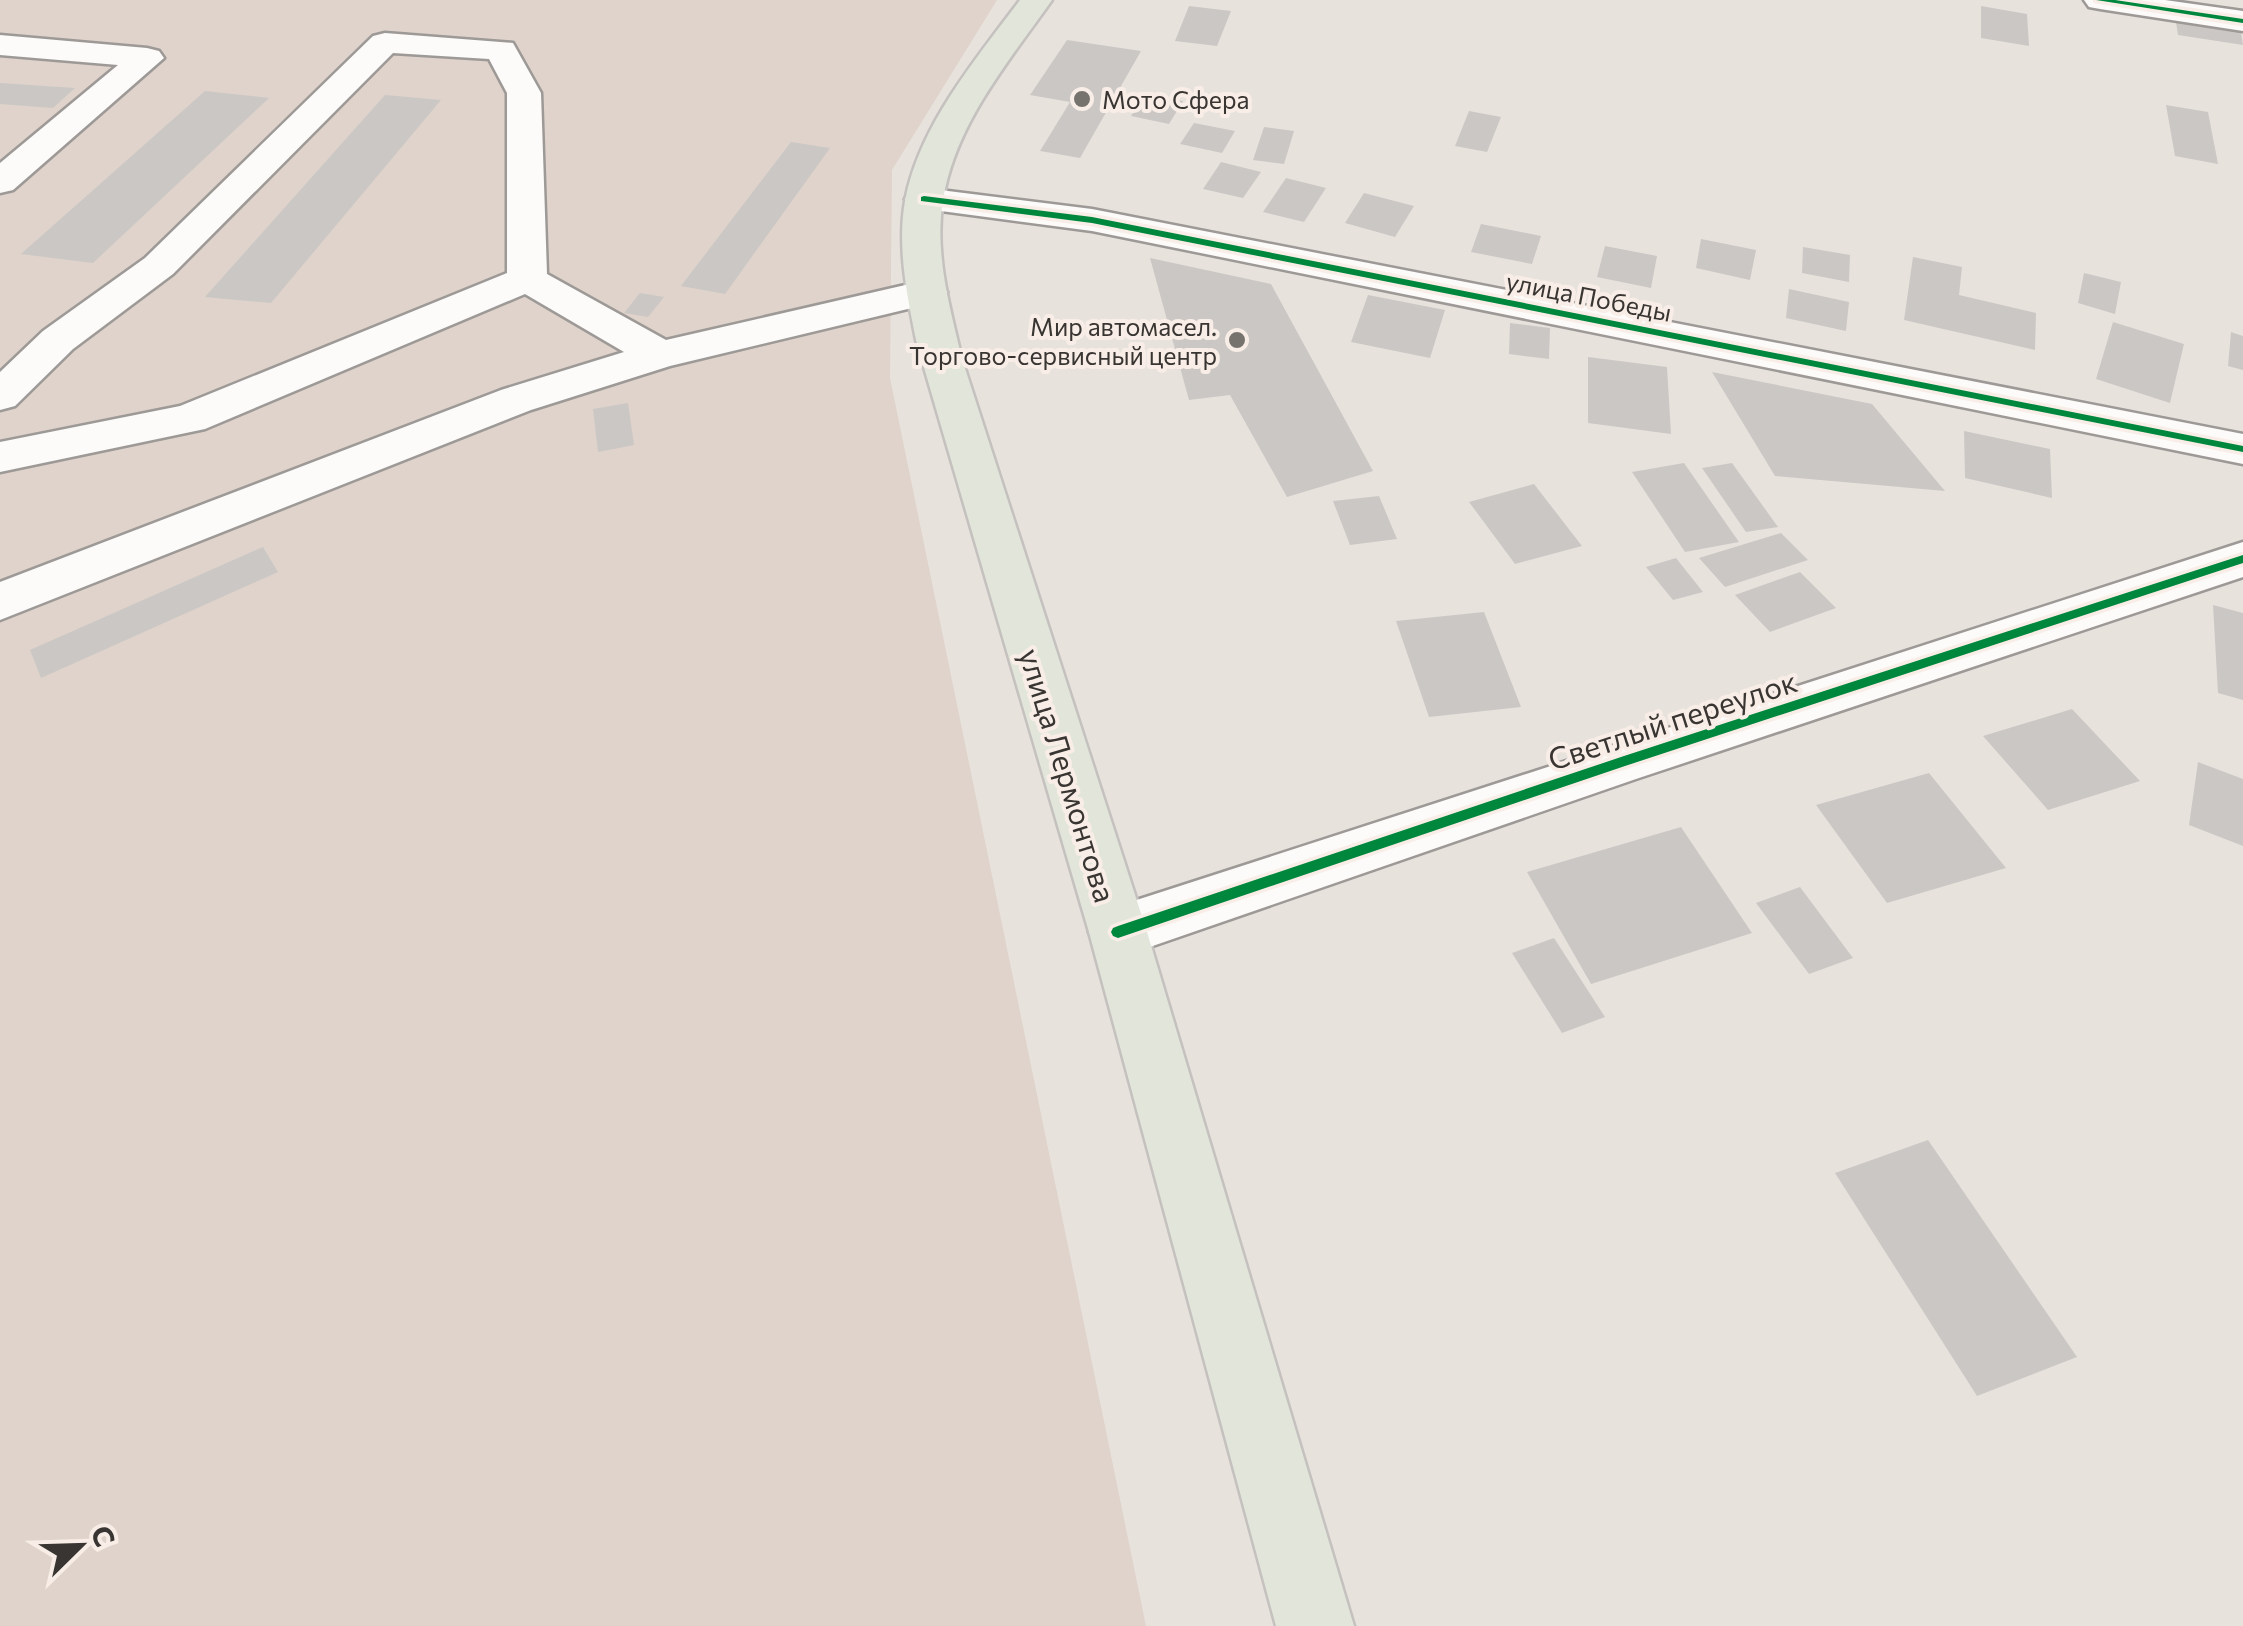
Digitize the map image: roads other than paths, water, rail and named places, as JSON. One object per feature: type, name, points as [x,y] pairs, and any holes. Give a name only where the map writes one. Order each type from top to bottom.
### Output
[{"type":"main road","name":"улица Лермонтова","points":[[1036,0],[954,120],[924,200],[927,292],[940,359],[1118,932],[1315,1625]]},
{"type":"street","points":[[2100,0],[2243,22]]},
{"type":"street","points":[[0,396],[58,340],[159,266],[385,43],[500,50],[524,92],[527,279]]},
{"type":"street","points":[[0,45],[146,58],[0,182]]},
{"type":"street","name":"улица Победы","points":[[924,200],[1092,220],[2243,449]]},
{"type":"street","points":[[527,279],[660,355]]},
{"type":"street","points":[[0,458],[190,419],[527,279]]},
{"type":"street","points":[[0,602],[516,400],[660,355],[927,292]]},
{"type":"street","name":"Светлый переулок","points":[[1118,932],[1624,761],[2243,559]]},
{"type":"place","name":"Мото Сфера","points":[[1082,99]]},
{"type":"place","name":"Мир автомасел. Торгово-сервисный центр","points":[[1237,340]]}]
